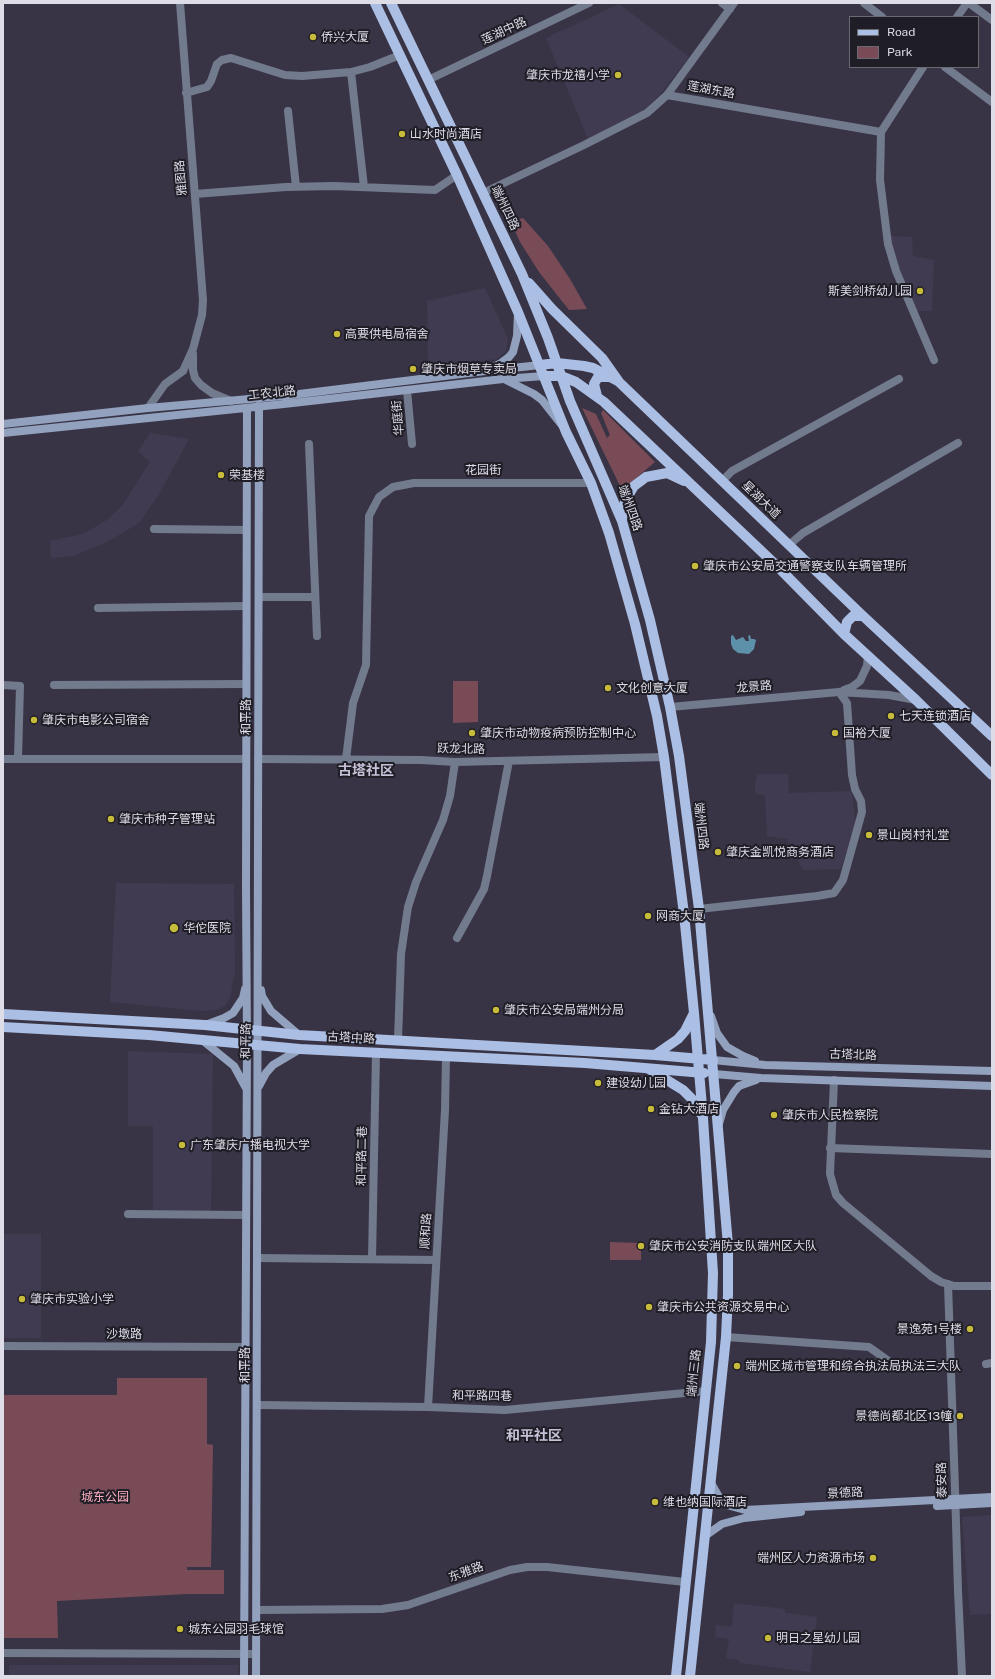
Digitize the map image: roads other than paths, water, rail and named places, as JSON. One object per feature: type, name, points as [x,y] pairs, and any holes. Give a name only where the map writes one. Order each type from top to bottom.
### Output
[{"type":"main road","points":[[375,3],[457,175],[518,312],[566,432],[591,482],[609,533],[635,624],[657,716],[664,757],[684,914],[698,1059]]},
{"type":"main road","name":"端州四路","points":[[391,3],[522,274],[535,304],[573,409],[622,521],[650,620],[670,707],[679,756],[699,909],[714,1074]]},
{"type":"main road","name":"星湖大道","points":[[522,274],[552,310],[602,358],[615,380],[863,616],[992,736]]},
{"type":"main road","points":[[518,312],[535,304]]},
{"type":"main road","points":[[485,371],[501,363],[513,352],[517,336],[518,312]]},
{"type":"main road","points":[[540,365],[557,363],[594,368],[615,380]]},
{"type":"main road","name":"工农北路","points":[[3,424],[148,408],[232,401],[540,365]]},
{"type":"main road","points":[[544,376],[561,376],[576,382],[597,396],[694,486],[778,567],[844,634],[916,700],[992,775]]},
{"type":"main road","name":"工农北路","points":[[3,433],[247,408],[503,379],[544,376]]},
{"type":"main road","points":[[597,396],[594,384],[598,377],[615,380]]},
{"type":"main road","points":[[503,379],[521,386],[542,400],[566,432]]},
{"type":"main road","name":"和平路","points":[[256,1676],[259,1031],[259,406]]},
{"type":"main road","name":"和平路","points":[[244,1676],[247,1044],[247,408]]},
{"type":"main road","points":[[578,455],[591,448]]},
{"type":"main road","points":[[622,521],[624,501],[634,486],[646,477],[667,473],[694,486]]},
{"type":"main road","points":[[844,634],[848,622],[853,616],[863,616]]},
{"type":"main road","points":[[677,856],[692,854]]},
{"type":"main road","points":[[258,980],[262,996],[271,1011],[300,1035]]},
{"type":"main road","points":[[205,1025],[233,1013],[243,998],[247,981]]},
{"type":"main road","points":[[709,1012],[717,1034],[727,1047],[743,1056],[765,1065]]},
{"type":"main road","points":[[655,1055],[678,1039],[685,1031],[694,1013]]},
{"type":"main road","name":"古塔中路","points":[[3,1014],[205,1025],[300,1035],[655,1055],[713,1060]]},
{"type":"main road","points":[[148,1022],[149,1035]]},
{"type":"main road","name":"古塔中路","points":[[3,1027],[149,1035],[300,1049],[584,1063],[714,1074]]},
{"type":"main road","points":[[201,1039],[234,1066],[246,1090]]},
{"type":"main road","points":[[258,1089],[266,1072],[273,1065],[300,1049]]},
{"type":"main road","points":[[584,1051],[584,1063]]},
{"type":"main road","name":"端州三路","points":[[676,1676],[711,1342],[713,1273],[698,1059]]},
{"type":"main road","name":"古塔北路","points":[[713,1060],[765,1065],[992,1071]]},
{"type":"main road","points":[[648,1068],[683,1090],[694,1101],[703,1118]]},
{"type":"main road","points":[[690,1676],[726,1336],[728,1294],[728,1245],[714,1074],[761,1078],[992,1086]]},
{"type":"main road","points":[[718,1126],[728,1100],[739,1086],[761,1078]]},
{"type":"main road","name":"景德路","points":[[711,1483],[723,1504],[745,1510],[992,1503]]},
{"type":"main road","name":"景德路","points":[[705,1536],[722,1524],[744,1518],[809,1512],[955,1503],[992,1497]]},
{"type":"street","name":"雅图路","points":[[180,3],[203,300],[202,315],[193,349]]},
{"type":"street","name":"莲湖中路","points":[[428,80],[589,3]]},
{"type":"street","points":[[483,193],[647,113],[667,95],[732,6],[722,3]]},
{"type":"street","points":[[864,3],[881,16]]},
{"type":"street","points":[[959,16],[968,3],[992,20]]},
{"type":"street","points":[[186,94],[207,87],[211,81],[217,64],[222,60],[231,58],[285,75],[302,76],[351,72],[370,68],[400,55]]},
{"type":"street","points":[[922,68],[882,132],[880,180],[888,244],[896,271],[934,360]]},
{"type":"street","points":[[946,68],[992,102]]},
{"type":"street","points":[[351,72],[364,187]]},
{"type":"street","name":"莲湖东路","points":[[667,95],[882,132]]},
{"type":"street","points":[[288,112],[296,187]]},
{"type":"street","points":[[194,194],[296,187],[364,187],[436,190],[457,175]]},
{"type":"street","points":[[193,349],[193,370],[195,378],[200,385],[212,393],[232,401]]},
{"type":"street","points":[[148,408],[165,384],[183,371],[193,349]]},
{"type":"street","points":[[722,481],[732,471],[899,380]]},
{"type":"street","name":"华庭街","points":[[407,390],[412,444]]},
{"type":"street","points":[[789,545],[803,533],[958,443]]},
{"type":"street","points":[[309,444],[317,636]]},
{"type":"street","name":"花园街","points":[[346,759],[353,703],[366,665],[369,516],[379,497],[393,487],[414,483],[591,482]]},
{"type":"street","points":[[154,529],[246,530]]},
{"type":"street","points":[[259,597],[315,598]]},
{"type":"street","points":[[98,608],[246,606]]},
{"type":"street","points":[[839,692],[852,687],[860,681],[867,666],[868,656]]},
{"type":"street","points":[[54,685],[246,684]]},
{"type":"street","points":[[3,685],[20,686],[18,759]]},
{"type":"street","points":[[839,692],[889,695],[916,700]]},
{"type":"street","points":[[699,909],[834,893],[843,880],[862,812],[861,801],[855,789],[852,775],[847,703],[839,692]]},
{"type":"street","name":"龙景路","points":[[670,707],[839,692]]},
{"type":"street","name":"跃龙北路","points":[[258,759],[445,760],[455,762],[664,757]]},
{"type":"street","points":[[3,759],[246,759]]},
{"type":"street","points":[[457,938],[486,883],[509,761]]},
{"type":"street","points":[[398,1040],[401,954],[408,907],[416,882],[443,820],[450,796],[455,762]]},
{"type":"street","name":"和平路二巷","points":[[372,1259],[376,1053]]},
{"type":"street","name":"顺和路","points":[[428,1407],[445,1110],[446,1056]]},
{"type":"street","points":[[834,1080],[830,1174],[832,1186],[836,1195],[843,1203],[931,1276],[948,1284],[970,1287],[992,1286]]},
{"type":"street","points":[[830,1148],[992,1154]]},
{"type":"street","points":[[128,1214],[246,1215]]},
{"type":"street","points":[[257,1258],[436,1260]]},
{"type":"street","name":"泰安路","points":[[948,1284],[962,1676]]},
{"type":"street","points":[[726,1336],[869,1347],[896,1367],[950,1365]]},
{"type":"street","name":"沙墩路","points":[[3,1346],[245,1347]]},
{"type":"street","name":"和平路四巷","points":[[257,1405],[428,1407],[505,1410],[706,1391]]},
{"type":"street","name":"东雅路","points":[[257,1610],[382,1609],[408,1605],[510,1570],[527,1567],[547,1567],[685,1582]]},
{"type":"street","points":[[3,1653],[256,1654]]},
{"type":"water","points":[[733,635],[736,640],[743,637],[746,641],[749,641],[748,636],[750,635],[751,639],[756,640],[754,649],[749,654],[738,653],[733,649],[731,644],[731,636]]},
{"type":"place","name":"侨兴大厦","points":[[313,37]]},
{"type":"place","name":"肇庆市龙禧小学","points":[[618,75]]},
{"type":"place","name":"山水时尚酒店","points":[[402,134]]},
{"type":"place","name":"斯美剑桥幼儿园","points":[[920,291]]},
{"type":"place","name":"高要供电局宿舍","points":[[337,334]]},
{"type":"place","name":"肇庆市烟草专卖局","points":[[413,369]]},
{"type":"place","name":"荣基楼","points":[[221,475]]},
{"type":"place","name":"肇庆市公安局交通警察支队车辆管理所","points":[[695,566]]},
{"type":"place","name":"文化创意大厦","points":[[608,688]]},
{"type":"place","name":"七天连锁酒店","points":[[891,716]]},
{"type":"place","name":"肇庆市电影公司宿舍","points":[[34,720]]},
{"type":"place","name":"肇庆市动物疫病预防控制中心","points":[[472,733]]},
{"type":"place","name":"国裕大厦","points":[[835,733]]},
{"type":"place","name":"肇庆市种子管理站","points":[[111,819]]},
{"type":"place","name":"景山岗村礼堂","points":[[869,835]]},
{"type":"place","name":"肇庆金凯悦商务酒店","points":[[718,852]]},
{"type":"place","name":"网商大厦","points":[[648,916]]},
{"type":"place","name":"华佗医院","points":[[174,928]]},
{"type":"place","name":"肇庆市公安局端州分局","points":[[496,1010]]},
{"type":"place","name":"建设幼儿园","points":[[598,1083]]},
{"type":"place","name":"金钻大酒店","points":[[651,1109]]},
{"type":"place","name":"肇庆市人民检察院","points":[[774,1115]]},
{"type":"place","name":"广东肇庆广播电视大学","points":[[182,1145]]},
{"type":"place","name":"肇庆市公安消防支队端州区大队","points":[[641,1246]]},
{"type":"place","name":"肇庆市实验小学","points":[[22,1299]]},
{"type":"place","name":"肇庆市公共资源交易中心","points":[[649,1307]]},
{"type":"place","name":"景逸苑1号楼","points":[[970,1329]]},
{"type":"place","name":"端州区城市管理和综合执法局执法三大队","points":[[737,1366]]},
{"type":"place","name":"景德尚都北区13幢","points":[[960,1416]]},
{"type":"place","name":"维也纳国际酒店","points":[[655,1502]]},
{"type":"place","name":"端州区人力资源市场","points":[[873,1558]]},
{"type":"place","name":"城东公园羽毛球馆","points":[[180,1629]]},
{"type":"place","name":"明日之星幼儿园","points":[[768,1638]]},
{"type":"district","name":"古塔社区","points":[[366,771]]},
{"type":"district","name":"和平社区","points":[[534,1436]]},
{"type":"park label","name":"城东公园","points":[[105,1497]]}]
